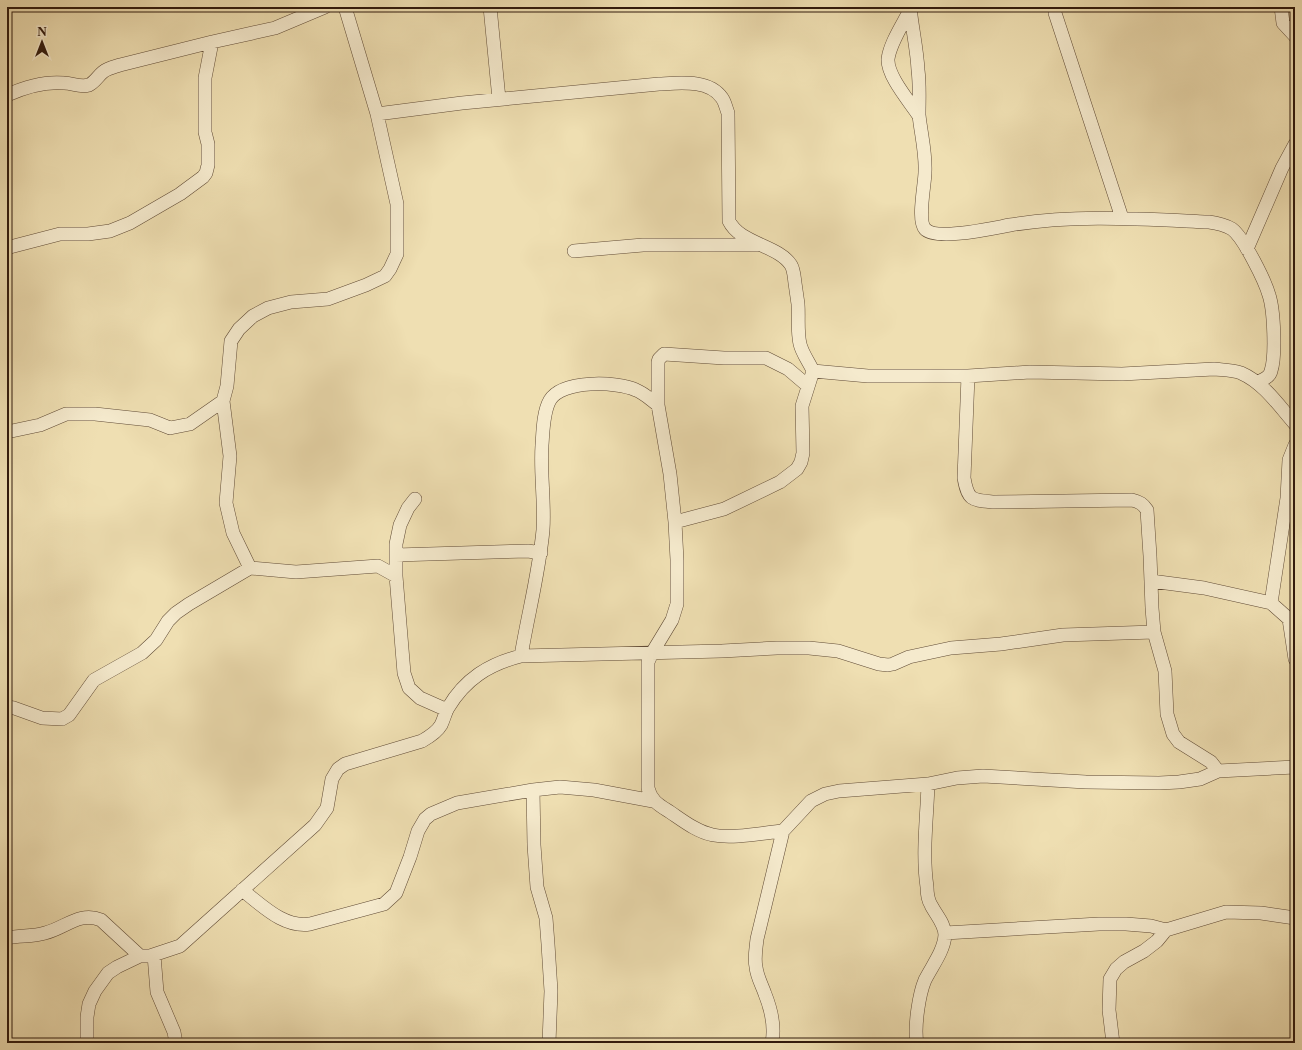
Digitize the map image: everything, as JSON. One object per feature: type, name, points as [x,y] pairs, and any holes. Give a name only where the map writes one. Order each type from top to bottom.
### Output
[{"type":"street","points":[[7,95],[33,85],[65,82],[82,86],[90,84],[96,80],[101,73],[109,69],[212,42],[275,28],[324,7]]},
{"type":"street","points":[[250,568],[233,532],[226,503],[230,456],[224,401],[227,386],[231,342],[239,329],[253,316],[268,308],[291,302],[328,299],[366,285],[384,276],[390,269],[397,254],[397,204],[377,114],[345,7]]},
{"type":"street","points":[[1281,7],[1283,23],[1295,36]]},
{"type":"street","points":[[910,8],[894,41],[888,59],[889,66],[896,82],[920,116]]},
{"type":"street","points":[[910,8],[918,70],[920,116],[926,155],[922,222],[925,229],[934,234],[952,234],[1039,221],[1073,218],[1122,218],[1209,222],[1221,224],[1233,230],[1247,249],[1270,296],[1274,346],[1271,372],[1266,379],[1258,382]]},
{"type":"street","points":[[490,9],[496,55],[499,99]]},
{"type":"street","points":[[1055,13],[1122,218]]},
{"type":"street","points":[[10,247],[60,234],[88,234],[110,231],[130,222],[180,194],[203,177],[208,165],[208,144],[205,132],[204,78],[212,42]]},
{"type":"street","points":[[377,114],[429,106],[659,84],[690,83],[705,86],[714,90],[722,98],[728,113],[729,222],[733,229],[745,237],[787,260],[794,271],[798,304],[800,342],[802,350],[813,372],[802,406],[803,453],[801,462],[797,469],[780,482],[724,509],[675,522]]},
{"type":"street","points":[[1247,249],[1282,168],[1295,144]]},
{"type":"street","points":[[574,252],[643,245],[762,245]]},
{"type":"street","points":[[653,801],[649,795],[648,788],[648,662],[672,620],[676,608],[677,560],[670,474],[658,405],[658,362],[664,354],[724,358],[766,358],[782,365],[808,386]]},
{"type":"street","points":[[813,372],[868,376],[968,376],[1030,372],[1122,374],[1214,369],[1228,370],[1240,373],[1258,382],[1295,424]]},
{"type":"street","points":[[968,376],[964,478],[966,490],[970,497],[978,501],[994,502],[1124,500],[1140,502],[1144,505],[1147,510],[1154,632],[1165,671],[1167,714],[1173,734],[1179,742],[1210,762],[1218,771]]},
{"type":"street","points":[[521,656],[541,552],[543,528],[541,454],[545,417],[550,400],[557,393],[579,385],[619,385],[637,390],[658,405]]},
{"type":"street","points":[[7,432],[40,425],[66,414],[95,414],[150,420],[170,428],[190,424],[224,401]]},
{"type":"street","points":[[1270,603],[1287,498],[1289,460],[1295,444]]},
{"type":"street","points":[[415,499],[408,508],[400,525],[397,538],[396,576],[404,673],[409,688],[420,698],[447,710]]},
{"type":"street","points":[[396,556],[541,552]]},
{"type":"street","points":[[7,707],[42,718],[62,719],[69,716],[94,680],[142,653],[156,640],[168,621],[176,612],[250,568],[296,572],[378,566],[396,576]]},
{"type":"street","points":[[1151,581],[1204,588],[1270,603],[1290,619],[1295,659]]},
{"type":"street","points":[[87,1043],[87,1017],[89,1004],[108,973],[140,956],[154,955],[180,946],[315,825],[327,808],[332,779],[338,769],[345,764],[422,741],[434,734],[440,726],[457,693],[466,684],[480,674],[500,663],[521,656],[809,648],[838,652],[888,666],[909,657],[951,648],[1001,644],[1063,635],[1154,632]]},
{"type":"street","points":[[772,1043],[772,1018],[765,993],[758,978],[755,953],[764,907],[783,831],[811,801],[825,794],[851,790],[928,784],[957,778],[983,776],[1086,782],[1159,783],[1200,779],[1218,771],[1295,767]]},
{"type":"street","points":[[917,1043],[917,1013],[924,981],[944,941],[945,933],[942,924],[930,904],[927,888],[925,867],[928,784]]},
{"type":"street","points":[[242,890],[279,918],[292,924],[302,925],[384,904],[396,893],[418,831],[424,819],[457,803],[560,787],[594,790],[653,801],[700,830],[713,835],[730,836],[783,831]]},
{"type":"street","points":[[534,790],[534,845],[537,887],[546,918],[550,991],[549,1043]]},
{"type":"street","points":[[945,933],[1106,924],[1138,925],[1166,930],[1226,912],[1261,913],[1295,918]]},
{"type":"street","points":[[7,938],[45,933],[75,919],[94,918],[101,920],[140,956]]},
{"type":"street","points":[[1113,1043],[1109,1010],[1110,979],[1116,969],[1124,962],[1144,951],[1157,941],[1166,930]]},
{"type":"street","points":[[154,955],[157,992],[174,1032],[176,1043]]}]
